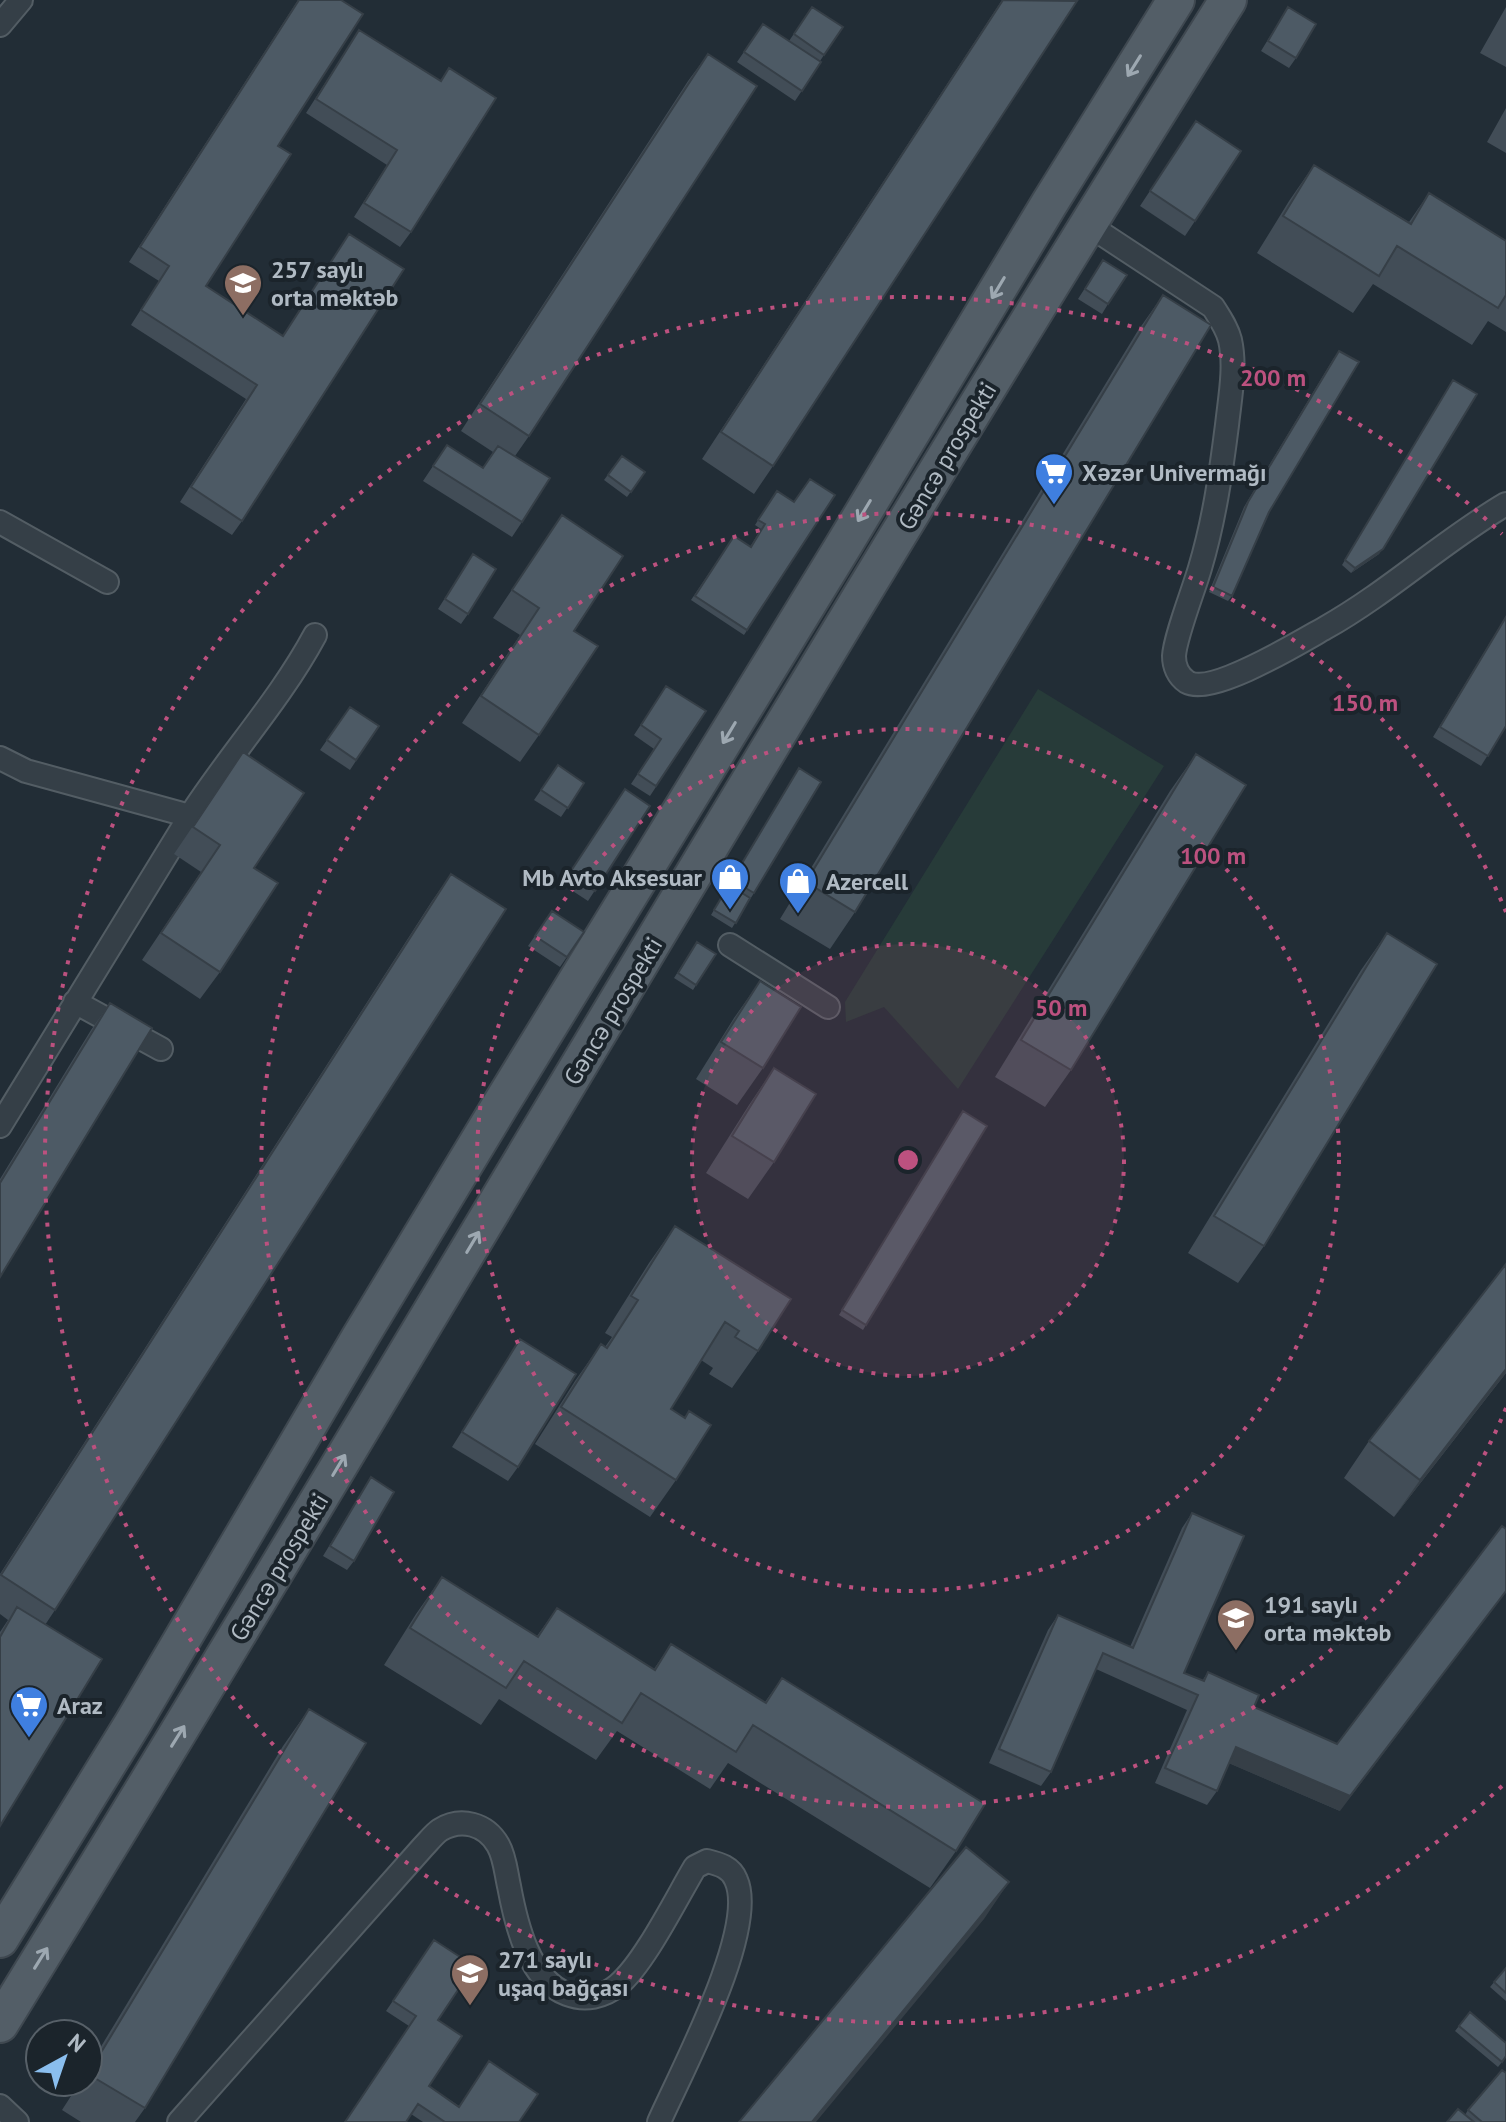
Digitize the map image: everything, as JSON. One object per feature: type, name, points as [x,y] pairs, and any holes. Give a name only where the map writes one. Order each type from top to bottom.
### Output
[{"type":"main road","name":"Gəncə prospekti","points":[[0,1939],[161,1676],[391,1287],[1176,0]]},
{"type":"main road","name":"Gəncə prospekti","points":[[0,2024],[199,1701],[1087,224],[1228,0]]},
{"type":"main road","points":[[161,1676],[199,1701]]},
{"type":"street","points":[[0,25],[21,0]]},
{"type":"street","points":[[1087,224],[1213,307],[1230,339],[1232,381],[1220,479],[1203,556],[1174,653],[1179,675],[1189,683],[1202,686],[1214,683],[1289,648],[1360,608],[1467,527],[1506,504]]},
{"type":"street","points":[[0,522],[107,582]]},
{"type":"street","points":[[0,1126],[190,816],[219,771],[293,676],[315,635]]},
{"type":"street","points":[[0,758],[26,771],[190,816]]},
{"type":"street","points":[[730,945],[828,1007]]},
{"type":"street","points":[[75,1002],[161,1049]]},
{"type":"street","points":[[179,2122],[423,1847],[440,1830],[458,1824],[475,1824],[487,1831],[499,1845],[515,1918],[539,1976],[556,1990],[579,1999],[596,1997],[617,1986],[635,1967],[695,1867],[707,1861],[726,1867],[736,1878],[741,1901],[738,1932],[712,2003],[659,2122]]},
{"type":"street","points":[[0,2106],[17,2122]]},
{"type":"green space","points":[[1038,689],[1164,766],[958,1089],[884,1007],[846,1022],[845,1002]]},
{"type":"building","points":[[299,0],[341,0],[363,14],[278,146],[291,154],[206,286],[283,336],[349,234],[404,269],[242,521],[191,487],[257,385],[141,310],[169,266],[140,247]]},
{"type":"building","points":[[1003,0],[1077,1],[773,466],[721,432]]},
{"type":"building","points":[[812,7],[843,27],[824,55],[794,34]]},
{"type":"building","points":[[1288,7],[1316,24],[1296,58],[1268,41]]},
{"type":"building","points":[[763,24],[821,62],[802,91],[744,52]]},
{"type":"building","points":[[359,30],[441,81],[449,68],[496,98],[411,232],[364,203],[397,150],[316,99]]},
{"type":"building","points":[[708,54],[757,86],[529,436],[480,404]]},
{"type":"building","points":[[1196,121],[1241,151],[1195,221],[1150,191]]},
{"type":"building","points":[[1314,165],[1411,224],[1429,193],[1506,241],[1506,295],[1498,308],[1397,246],[1379,276],[1283,216]]},
{"type":"building","points":[[1103,260],[1127,275],[1108,304],[1085,289]]},
{"type":"building","points":[[1163,295],[1211,325],[855,912],[806,882]]},
{"type":"building","points":[[1339,351],[1359,362],[1269,512],[1232,596],[1213,587],[1248,502]]},
{"type":"building","points":[[1453,380],[1477,394],[1383,549],[1355,568],[1345,560]]},
{"type":"building","points":[[447,445],[483,468],[498,446],[550,478],[522,522],[433,466]]},
{"type":"building","points":[[622,456],[645,472],[631,492],[608,475]]},
{"type":"building","points":[[810,479],[835,495],[747,630],[695,596],[734,536],[751,547],[765,524],[758,520],[777,491],[794,502]]},
{"type":"building","points":[[562,515],[623,556],[574,631],[598,646],[539,735],[481,696],[539,608],[512,590]]},
{"type":"building","points":[[473,554],[496,569],[468,614],[445,599]]},
{"type":"building","points":[[1506,617],[1506,726],[1488,756],[1440,727]]},
{"type":"building","points":[[666,686],[706,711],[656,786],[638,774],[661,739],[641,725]]},
{"type":"building","points":[[350,707],[379,726],[356,760],[327,740]]},
{"type":"building","points":[[243,752],[304,793],[254,868],[278,883],[220,972],[161,933],[220,845],[193,827]]},
{"type":"building","points":[[1196,754],[1246,785],[1071,1070],[1021,1040]]},
{"type":"building","points":[[558,765],[584,783],[568,808],[541,790]]},
{"type":"building","points":[[799,768],[821,782],[754,893],[732,880]]},
{"type":"building","points":[[625,789],[650,806],[595,891],[569,874]]},
{"type":"building","points":[[451,874],[506,909],[55,1610],[1,1575]]},
{"type":"building","points":[[729,885],[750,898],[736,923],[714,910]]},
{"type":"building","points":[[552,911],[584,932],[567,957],[535,936]]},
{"type":"building","points":[[1387,933],[1437,964],[1264,1246],[1214,1216]]},
{"type":"building","points":[[697,942],[716,954],[696,985],[678,973]]},
{"type":"building","points":[[760,981],[801,1007],[763,1068],[721,1042]]},
{"type":"building","points":[[110,1003],[152,1028],[0,1277],[0,1183]]},
{"type":"building","points":[[774,1068],[816,1094],[774,1162],[732,1136]]},
{"type":"building","points":[[963,1111],[987,1126],[866,1325],[842,1310]]},
{"type":"building","points":[[675,1226],[791,1299],[758,1351],[735,1337],[739,1331],[725,1322],[671,1409],[685,1418],[689,1411],[711,1425],[676,1480],[561,1407],[601,1344],[607,1348],[638,1300],[631,1296]]},
{"type":"building","points":[[1506,1264],[1506,1369],[1420,1480],[1369,1441]]},
{"type":"building","points":[[520,1339],[576,1374],[518,1467],[462,1432]]},
{"type":"building","points":[[371,1477],[394,1492],[354,1561],[330,1546]]},
{"type":"building","points":[[1192,1513],[1244,1536],[1184,1673],[1204,1681],[1208,1672],[1259,1695],[1254,1707],[1337,1744],[1502,1526],[1506,1529],[1506,1591],[1350,1796],[1236,1747],[1217,1791],[1165,1768],[1198,1695],[1103,1653],[1051,1772],[999,1749],[1058,1615],[1133,1648]]},
{"type":"building","points":[[442,1577],[538,1637],[557,1608],[655,1670],[671,1644],[766,1703],[782,1678],[985,1804],[956,1851],[753,1725],[736,1752],[641,1693],[622,1723],[524,1661],[506,1688],[410,1628]]},
{"type":"building","points":[[17,1607],[102,1659],[0,1826],[0,1637]]},
{"type":"building","points":[[309,1709],[366,1743],[145,2108],[104,2084],[104,2048]]},
{"type":"building","points":[[966,1847],[1009,1882],[812,2122],[739,2122]]},
{"type":"building","points":[[434,1940],[474,1966],[438,2020],[462,2036],[429,2086],[459,2107],[489,2061],[538,2094],[519,2122],[445,2122],[418,2104],[406,2122],[345,2122],[416,2016],[393,2001]]},
{"type":"building","points":[[1506,1968],[1506,1993],[1494,1982]]},
{"type":"building","points":[[1470,2012],[1506,2043],[1506,2056],[1502,2062],[1459,2026]]},
{"type":"building","points":[[1502,2070],[1506,2073],[1506,2122],[1482,2122],[1468,2110]]},
{"type":"building","points":[[1458,2109],[1474,2122],[1447,2122]]},
{"type":"place","name":"257 saylı orta məktəb","points":[[243,317]]},
{"type":"place","name":"Xəzər Univermağı","points":[[1054,506]]},
{"type":"place","name":"Mb Avto Aksesuar","points":[[730,911]]},
{"type":"place","name":"Azercell","points":[[798,915]]},
{"type":"place","name":"191 saylı orta məktəb","points":[[1236,1652]]},
{"type":"place","name":"Araz","points":[[29,1739]]},
{"type":"place","name":"271 saylı uşaq bağçası","points":[[470,2007]]}]
